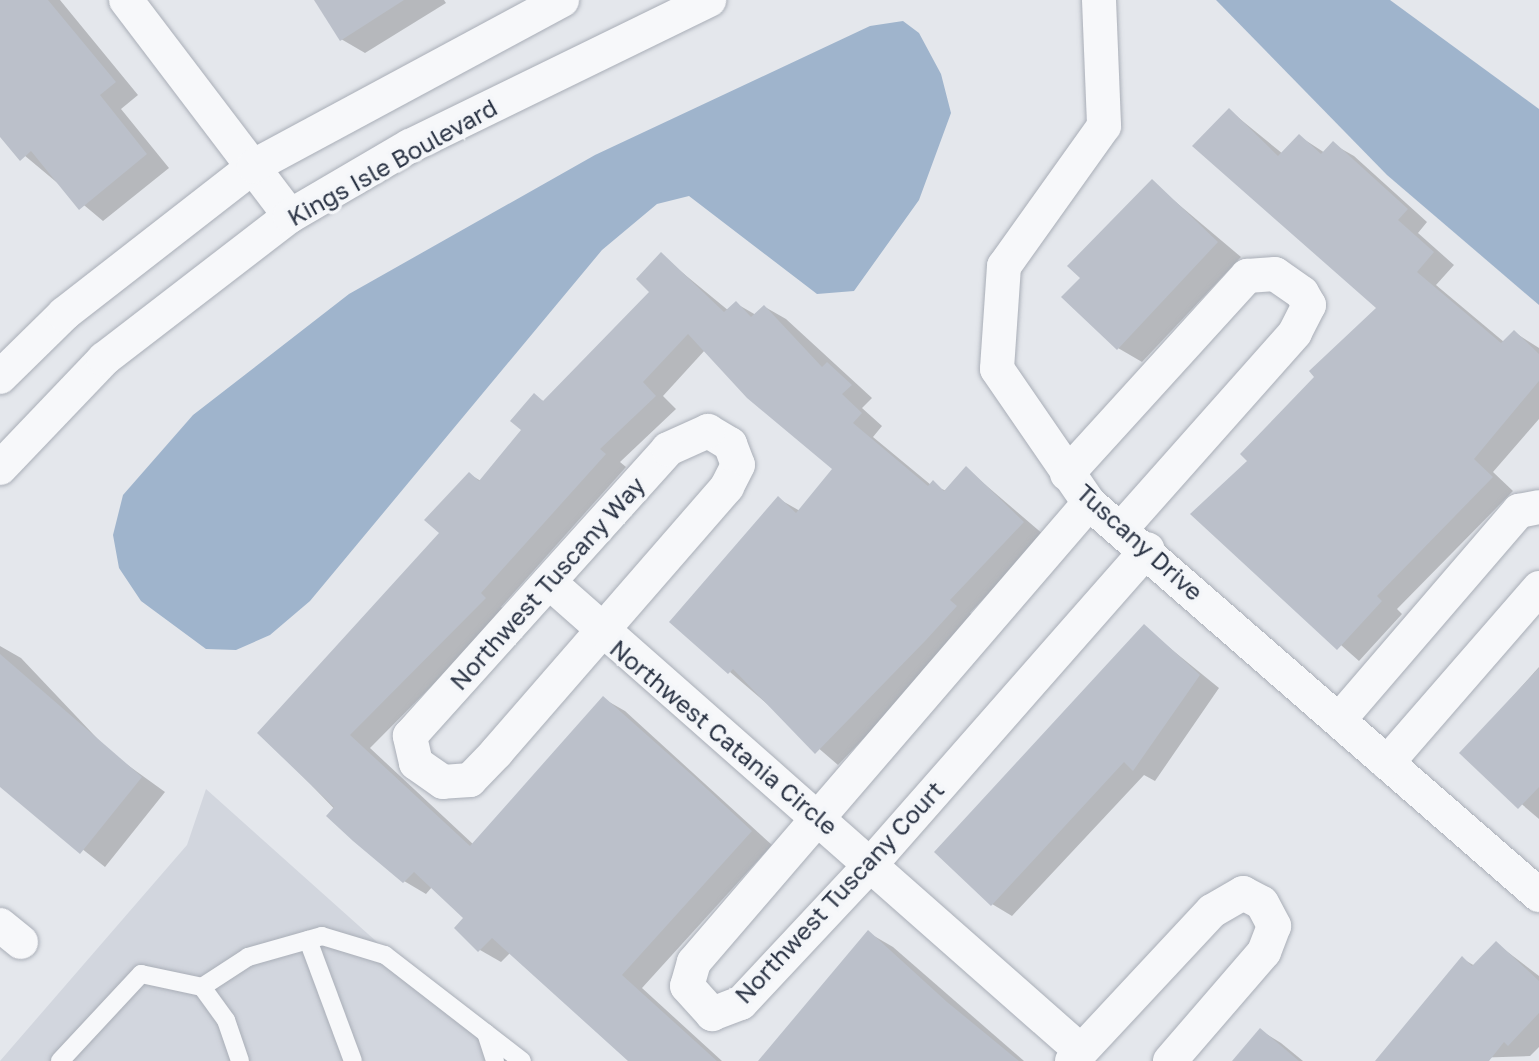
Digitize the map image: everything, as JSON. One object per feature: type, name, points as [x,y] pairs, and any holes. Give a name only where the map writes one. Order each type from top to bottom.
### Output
[{"type":"street","points":[[126,0],[290,216]]},
{"type":"street","points":[[0,377],[64,314],[254,166],[562,0]]},
{"type":"street","name":"Kings Isle Boulevard","points":[[0,468],[104,359],[290,216],[410,146],[709,0]]},
{"type":"street","name":"Tuscany Drive","points":[[1099,0],[1104,126],[1004,266],[997,369],[1089,503],[1135,538],[1539,895]]},
{"type":"street","name":"Northwest Tuscany Court","points":[[1067,474],[1247,276],[1275,274],[1302,293],[1309,305],[1295,333],[1135,538],[871,864],[741,1003],[712,1014],[687,986],[694,962],[1089,503]]},
{"type":"street","name":"Northwest Tuscany Way","points":[[708,431],[730,444],[738,465],[727,487],[600,632],[470,780],[443,782],[416,763],[410,736],[668,449],[708,431]]},
{"type":"street","points":[[1339,720],[1519,511],[1539,507]]},
{"type":"street","name":"Northwest Catania Circle","points":[[549,582],[600,632],[818,816],[1076,1056]]},
{"type":"street","points":[[1387,763],[1539,588]]},
{"type":"street","points":[[1076,1056],[1212,911],[1243,893],[1262,903],[1274,926],[1264,952],[1170,1061]]},
{"type":"lane","points":[[202,987],[248,957],[322,936],[385,955],[522,1061]]},
{"type":"lane","points":[[308,940],[353,1061]]},
{"type":"lane","points":[[60,1061],[141,974],[202,987],[226,1020],[240,1061]]},
{"type":"lane","points":[[486,1033],[495,1061]]},
{"type":"shaded area","points":[[206,789],[510,1061],[0,1061],[187,845]]},
{"type":"water","points":[[1216,0],[1390,0],[1539,109],[1539,305],[1387,175]]},
{"type":"water","points":[[903,21],[919,33],[941,74],[951,113],[919,200],[854,291],[817,294],[689,196],[657,204],[602,250],[310,601],[270,635],[236,650],[206,649],[141,601],[119,568],[113,535],[123,495],[193,415],[349,294],[595,155],[870,26]]},
{"type":"building","points":[[0,0],[48,0],[116,82],[100,95],[147,154],[79,210],[31,151],[20,161],[0,137]]},
{"type":"building","points":[[314,0],[404,0],[340,41]]},
{"type":"building","points":[[1229,108],[1278,156],[1299,134],[1321,154],[1333,141],[1408,209],[1398,220],[1434,252],[1417,272],[1501,343],[1514,330],[1539,354],[1539,381],[1474,459],[1493,477],[1377,596],[1382,601],[1337,650],[1190,514],[1247,461],[1240,454],[1314,377],[1309,371],[1376,308],[1192,146]]},
{"type":"building","points":[[1152,179],[1218,242],[1117,350],[1061,297],[1080,278],[1067,266]]},
{"type":"building","points":[[661,252],[724,312],[736,301],[751,317],[764,305],[822,367],[827,362],[852,385],[842,394],[862,413],[853,423],[928,486],[933,480],[944,491],[966,466],[1024,522],[950,600],[957,606],[815,754],[733,669],[728,674],[669,622],[778,496],[796,513],[832,469],[747,398],[688,334],[643,382],[656,396],[600,449],[606,454],[481,593],[486,598],[350,735],[470,846],[603,696],[752,831],[622,975],[717,1061],[628,1061],[492,938],[478,952],[454,928],[463,918],[414,872],[403,883],[353,841],[326,816],[334,807],[257,733],[439,533],[424,520],[469,472],[479,481],[521,430],[510,421],[534,393],[543,401],[649,292],[636,279]]},
{"type":"building","points":[[1144,624],[1200,675],[1133,771],[1124,762],[991,906],[934,852]]},
{"type":"building","points":[[0,654],[142,777],[80,854],[0,787]]},
{"type":"building","points":[[1539,668],[1539,787],[1518,809],[1459,753]]},
{"type":"building","points":[[868,930],[947,1002],[1019,1061],[758,1061]]},
{"type":"building","points":[[1496,941],[1539,981],[1539,1013],[1508,1046],[1504,1042],[1489,1061],[1375,1061],[1462,956],[1472,966]]},
{"type":"building","points":[[1260,1028],[1299,1061],[1232,1061]]}]
